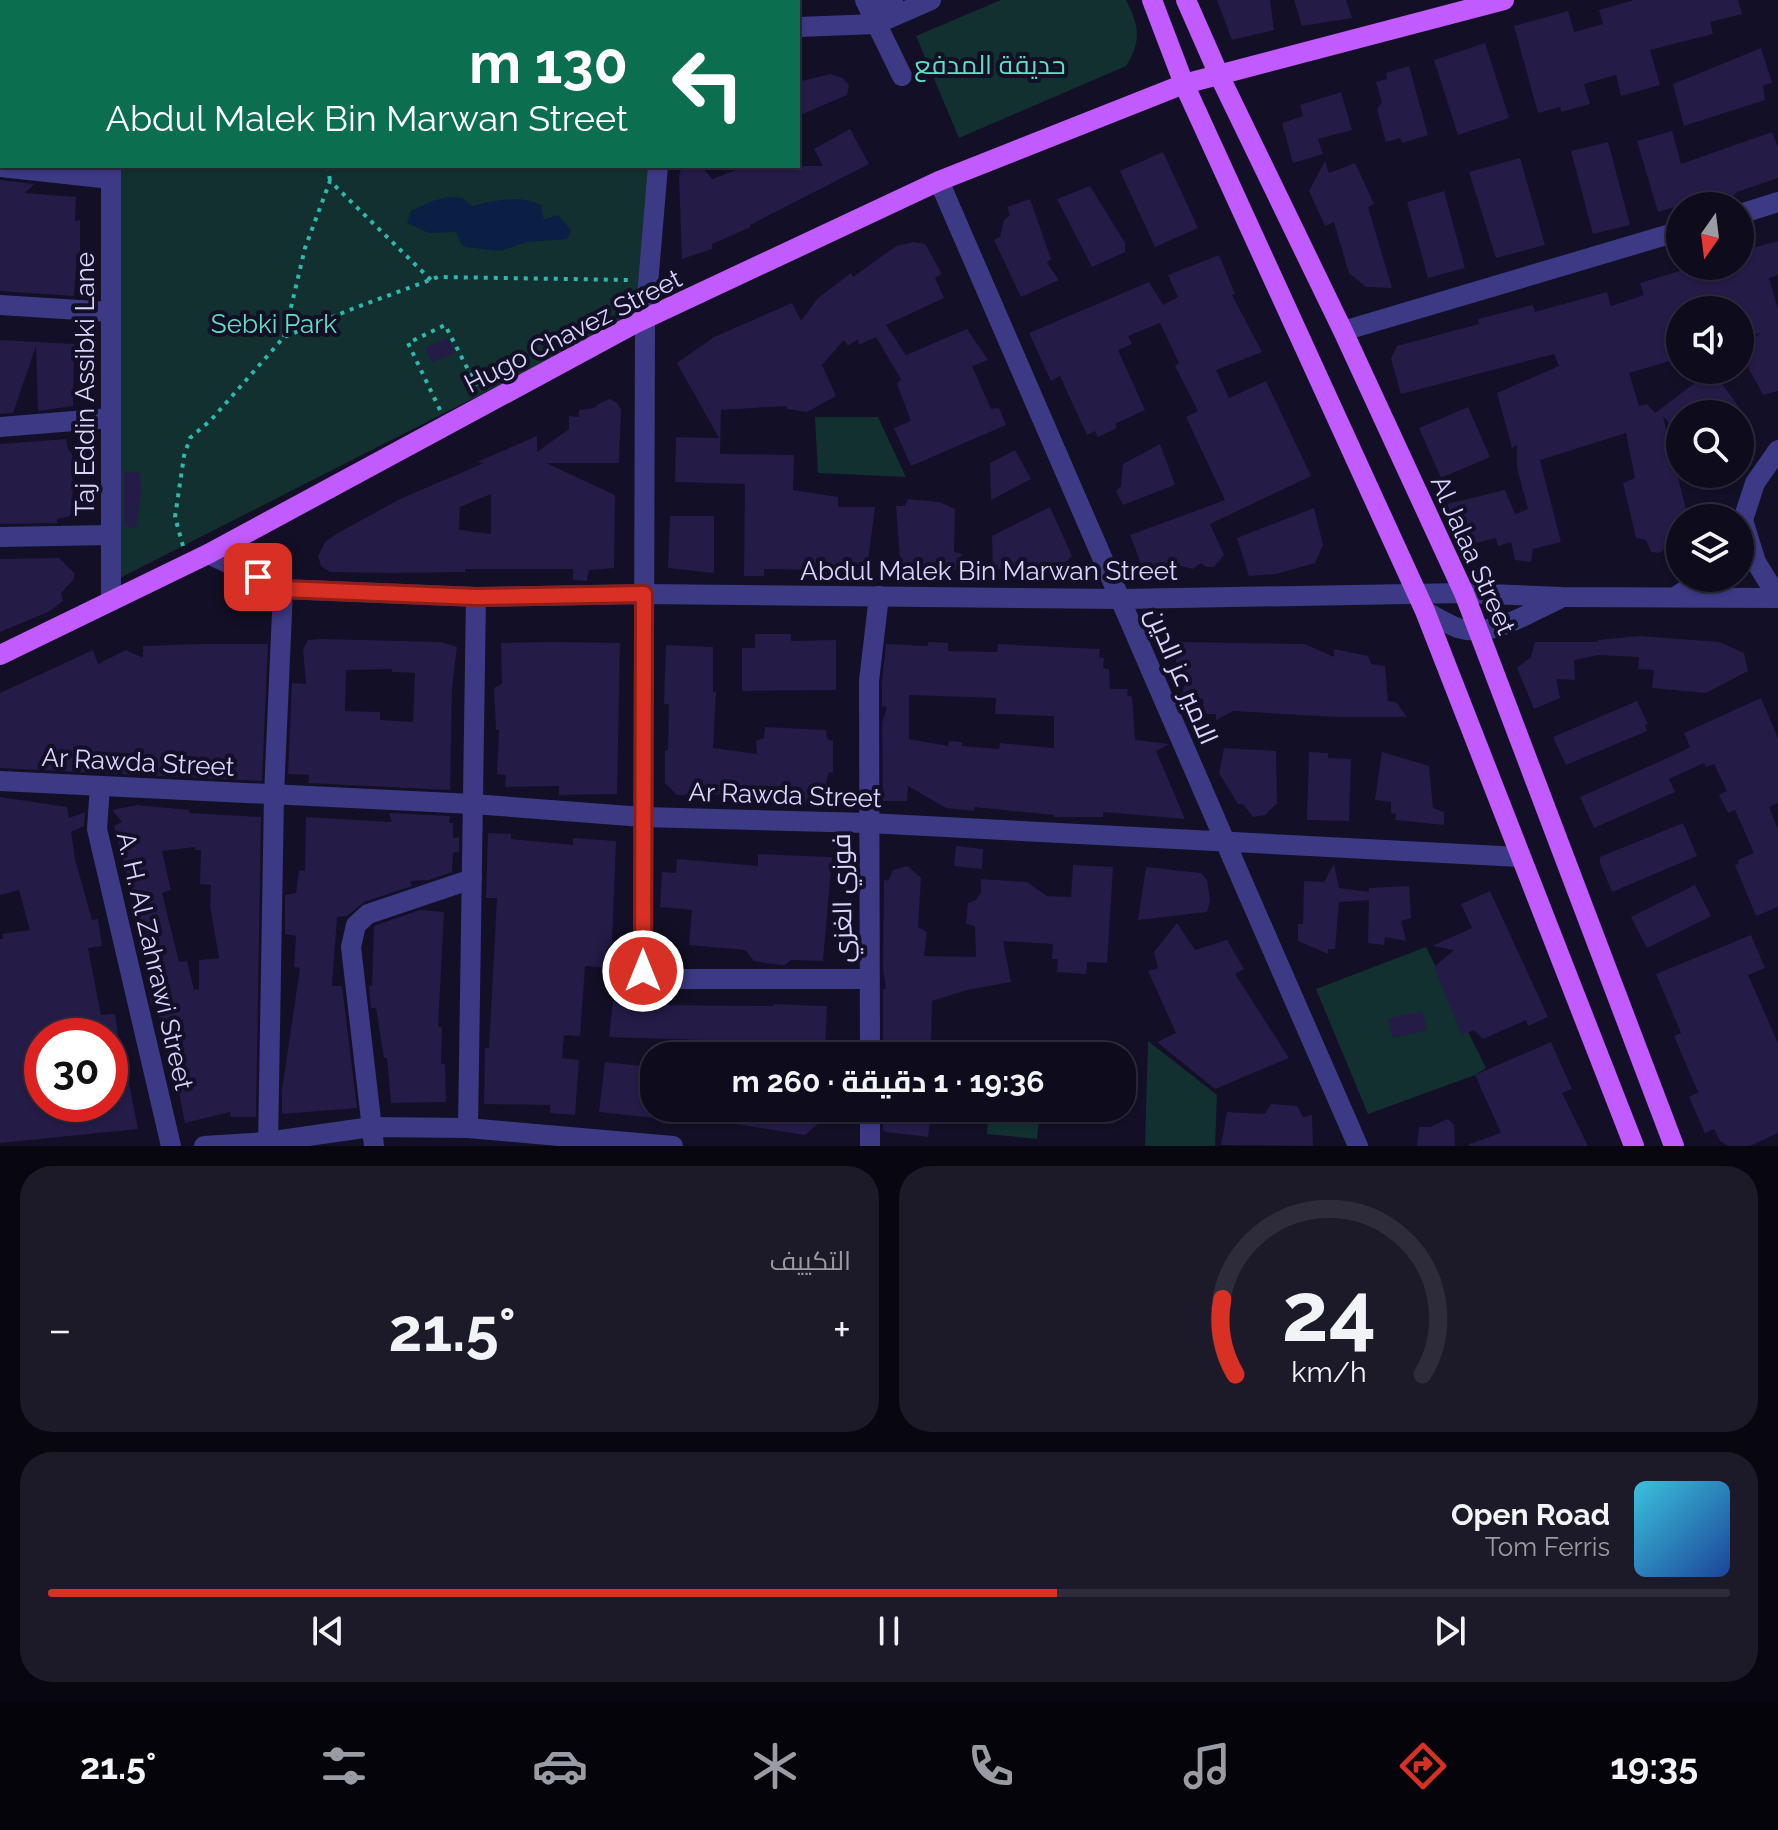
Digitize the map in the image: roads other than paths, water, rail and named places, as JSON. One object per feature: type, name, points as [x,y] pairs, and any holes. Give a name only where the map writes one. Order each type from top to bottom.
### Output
[{"type":"main road","points":[[1152,0],[1184,84],[1421,602],[1634,1146]]},
{"type":"main road","name":"Al Jalaa Street","points":[[1186,0],[1464,593],[1674,1146]]},
{"type":"main road","name":"Hugo Chavez Street","points":[[0,655],[208,554],[634,324],[939,181],[1184,84],[1504,0]]},
{"type":"street","points":[[870,11],[893,0]]},
{"type":"street","points":[[800,27],[931,0]]},
{"type":"street","points":[[870,11],[902,76]]},
{"type":"street","points":[[18,168],[111,173]]},
{"type":"street","points":[[658,168],[645,320],[643,971],[668,979],[869,979]]},
{"type":"street","name":"Taj Eddin Assibki Lane","points":[[111,173],[111,601]]},
{"type":"street","name":"الامير عز الدين","points":[[939,181],[1358,1146]]},
{"type":"street","points":[[1754,210],[1778,202]]},
{"type":"street","points":[[1343,331],[1666,235]]},
{"type":"street","points":[[0,305],[111,312]]},
{"type":"street","points":[[0,427],[111,418]]},
{"type":"street","points":[[1748,504],[1755,483],[1778,450]]},
{"type":"street","points":[[0,537],[111,535]]},
{"type":"street","name":"Abdul Malek Bin Marwan Street","points":[[208,554],[283,589],[476,597],[644,594],[1421,602],[1464,593],[1562,597],[1778,598]]},
{"type":"street","points":[[1754,557],[1778,598]]},
{"type":"street","points":[[268,1144],[274,795],[283,589]]},
{"type":"street","points":[[1675,597],[1683,592]]},
{"type":"street","name":"فوزي الغزي","points":[[870,1042],[869,681],[879,596]]},
{"type":"street","points":[[468,1128],[476,597]]},
{"type":"street","points":[[1421,602],[1461,629],[1479,631],[1514,620],[1562,597]]},
{"type":"street","name":"Ar Rawda Street","points":[[0,781],[473,804],[643,817],[868,823],[1520,857]]},
{"type":"street","name":"A. H. Al Zahrawi Street","points":[[100,786],[97,829],[171,1146]]},
{"type":"street","points":[[373,1137],[351,947],[356,925],[368,914],[472,879]]},
{"type":"street","points":[[870,1122],[870,1146]]},
{"type":"street","points":[[204,1146],[373,1137],[468,1128],[673,1146]]},
{"type":"water","points":[[449,197],[463,198],[472,206],[507,200],[533,202],[541,205],[545,219],[558,215],[571,230],[567,239],[527,242],[500,251],[466,247],[456,232],[429,233],[407,223],[411,211]]},
{"type":"park label","name":"حديقة المدفع","points":[[990,65]]},
{"type":"park label","name":"Sebki Park","points":[[274,324]]}]
